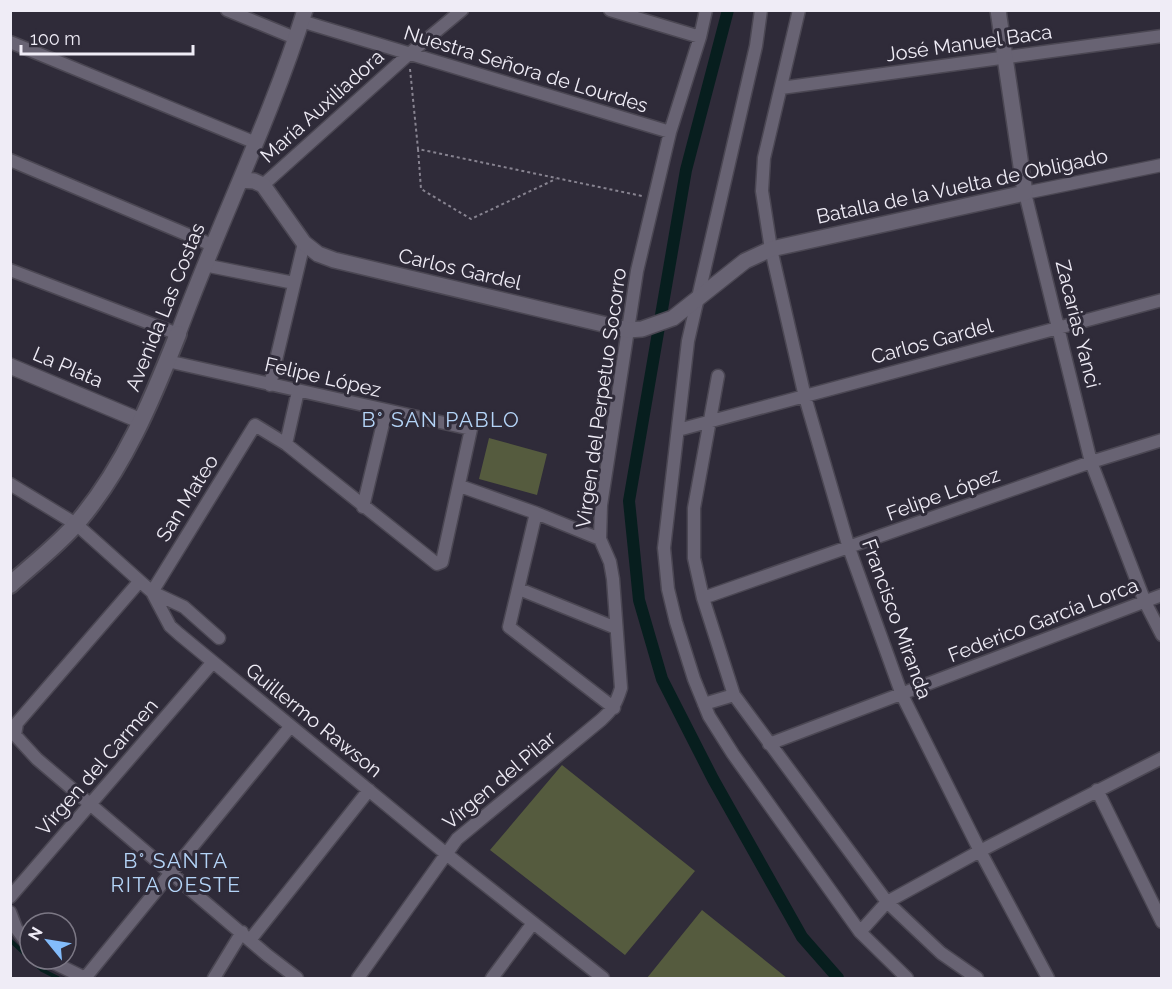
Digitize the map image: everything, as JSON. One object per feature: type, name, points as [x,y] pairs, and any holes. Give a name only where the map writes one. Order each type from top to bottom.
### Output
[{"type":"main road","name":"Avenida Las Costas","points":[[10,585],[76,524],[98,495],[141,421],[178,334]]},
{"type":"street","points":[[227,10],[295,38]]},
{"type":"street","name":"María Auxiliadora","points":[[263,185],[409,54],[462,10]]},
{"type":"street","points":[[610,10],[700,37]]},
{"type":"street","name":"Virgen del Perpetuo Socorro","points":[[614,708],[621,688],[614,579],[610,562],[600,539],[601,505],[637,271],[670,132],[700,37],[706,10]]},
{"type":"street","points":[[761,10],[756,46],[688,341],[664,548],[668,589],[679,634],[709,716],[733,754],[860,932],[907,978]]},
{"type":"street","name":"Francisco Miranda","points":[[799,10],[764,158],[762,191],[771,249],[805,397],[849,548],[902,695],[980,851],[1048,978]]},
{"type":"street","name":"Zacarias Yanci","points":[[998,10],[1025,193],[1091,462],[1145,602],[1161,635]]},
{"type":"street","name":"Avenida Las Costas","points":[[178,334],[212,244],[256,143],[303,16]]},
{"type":"street","name":"Nuestra Señora de Lourdes","points":[[303,16],[409,54],[670,132]]},
{"type":"street","name":"José Manuel Baca","points":[[781,88],[1161,36]]},
{"type":"street","points":[[10,42],[256,143]]},
{"type":"street","points":[[10,160],[212,244]]},
{"type":"street","name":"Batalla de la Vuelta de Obligado","points":[[697,301],[745,261],[771,249],[1161,165]]},
{"type":"street","points":[[241,180],[254,181],[263,185]]},
{"type":"street","name":"Carlos Gardel","points":[[263,185],[304,243],[318,254],[334,260],[628,330],[642,329],[666,321],[697,301]]},
{"type":"street","points":[[270,385],[304,243]]},
{"type":"street","points":[[204,265],[294,283]]},
{"type":"street","points":[[10,270],[178,334]]},
{"type":"street","name":"Carlos Gardel","points":[[678,429],[805,397],[1161,300]]},
{"type":"street","name":"Felipe López","points":[[167,361],[471,429],[460,486]]},
{"type":"street","name":"La Plata","points":[[10,366],[141,421]]},
{"type":"street","points":[[718,376],[694,508],[694,558],[703,598],[734,695],[887,902],[940,953],[977,978]]},
{"type":"street","points":[[298,391],[286,444],[437,564],[442,562],[460,486],[600,539]]},
{"type":"street","points":[[363,507],[386,411]]},
{"type":"street","name":"San Mateo","points":[[152,592],[255,425],[286,444]]},
{"type":"street","name":"Felipe López","points":[[703,598],[1091,462],[1161,440]]},
{"type":"street","name":"Guillermo Rawson","points":[[10,483],[76,524],[152,592],[170,626],[290,727],[603,978]]},
{"type":"street","points":[[536,513],[510,627],[614,708]]},
{"type":"street","points":[[139,582],[17,723],[15,735],[37,759],[297,978]]},
{"type":"street","points":[[519,589],[616,628]]},
{"type":"street","points":[[152,592],[184,607],[219,638]]},
{"type":"street","name":"Federico García Lorca","points":[[770,744],[1161,595]]},
{"type":"street","name":"Virgen del Carmen","points":[[10,897],[213,662]]},
{"type":"street","points":[[704,704],[734,695]]},
{"type":"street","name":"Virgen del Pilar","points":[[358,978],[457,839],[614,708]]},
{"type":"street","points":[[71,971],[85,978],[290,727]]},
{"type":"street","points":[[860,932],[887,902],[980,851],[1161,758]]},
{"type":"street","points":[[214,978],[246,936],[369,790]]},
{"type":"street","points":[[1097,790],[1161,922]]},
{"type":"street","points":[[10,912],[18,931]]},
{"type":"street","points":[[492,978],[534,923]]},
{"type":"path","points":[[409,54],[421,189],[471,219],[557,178]]},
{"type":"path","points":[[418,149],[654,199]]},
{"type":"green space","points":[[489,438],[547,454],[537,495],[479,479]]},
{"type":"green space","points":[[562,765],[695,871],[625,955],[490,850]]},
{"type":"green space","points":[[702,910],[787,978],[647,978]]},
{"type":"waterway","points":[[728,10],[686,170],[629,501],[639,600],[662,679],[713,779],[802,937],[838,978]]},
{"type":"waterway","points":[[10,940],[18,948]]},
{"type":"waterway","points":[[44,971],[58,978]]},
{"type":"district","name":"B° SAN PABLO","points":[[441,420]]},
{"type":"district","name":"B° SANTA RITA OESTE","points":[[176,873]]}]
